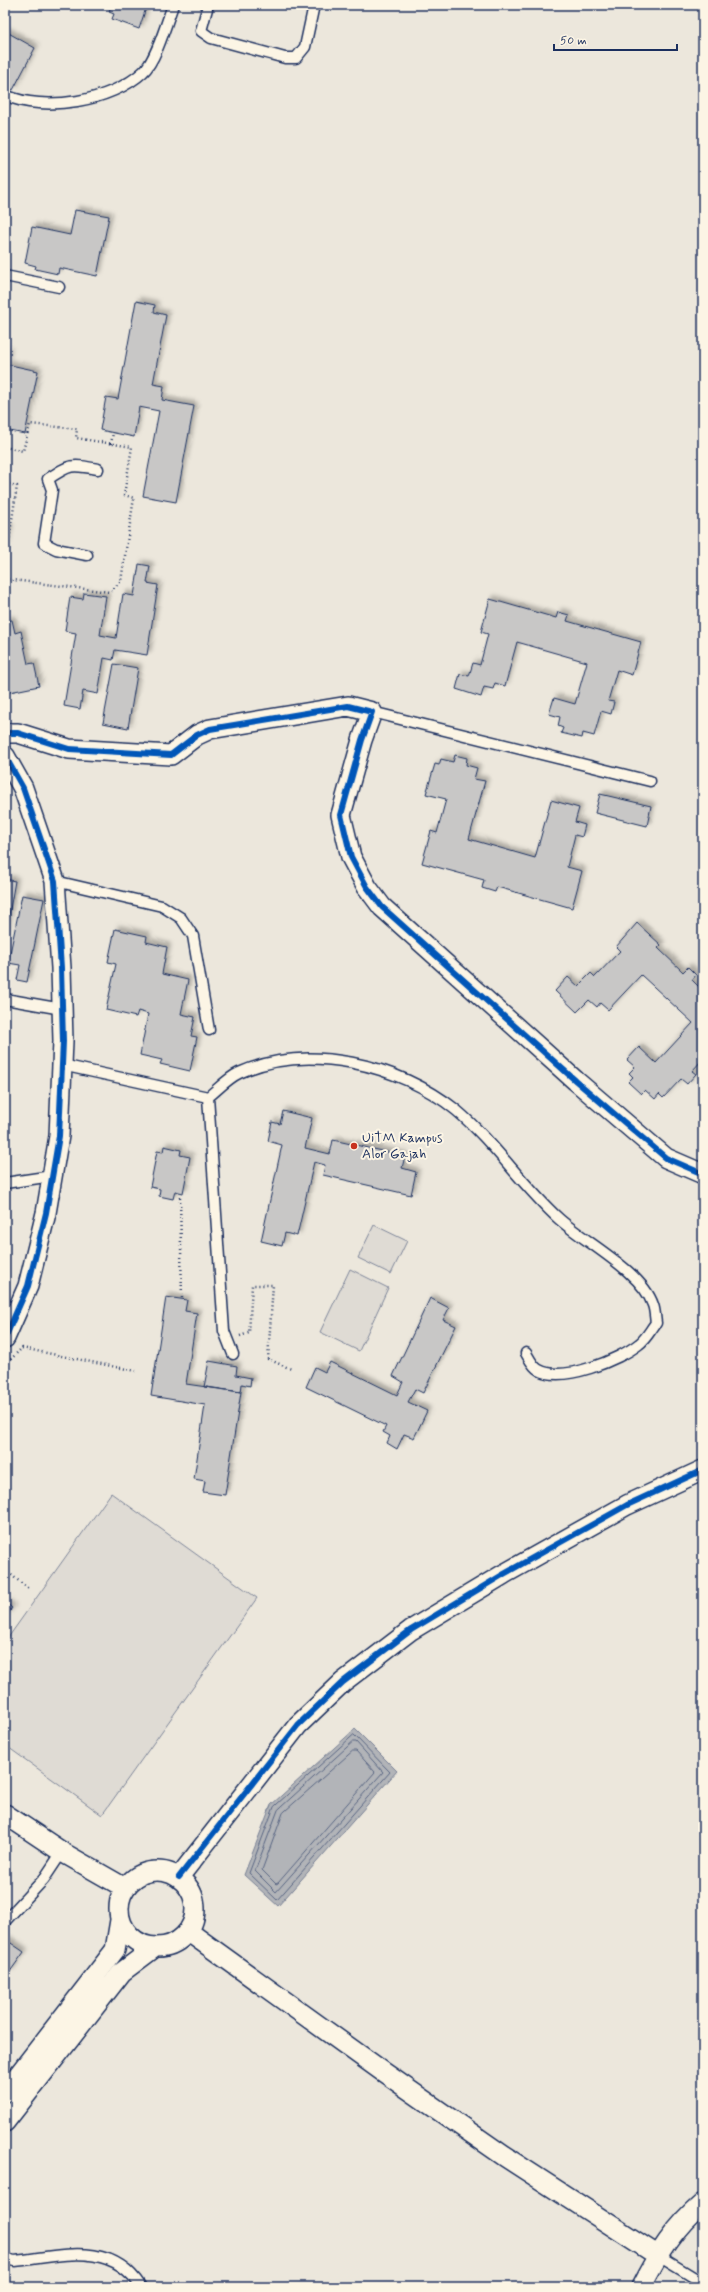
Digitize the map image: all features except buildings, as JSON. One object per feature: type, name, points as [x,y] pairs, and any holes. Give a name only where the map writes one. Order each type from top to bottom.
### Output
[{"type":"street","points":[[5,733],[18,733],[69,749],[171,755],[197,735],[210,729],[348,706],[372,712],[362,740],[341,815],[351,857],[367,887],[382,907],[606,1107],[666,1158],[703,1174]]},
{"type":"street","points":[[5,756],[23,788],[55,881],[62,1009],[62,1065],[59,1136],[46,1214],[28,1286],[5,1338]]},
{"type":"street","points":[[179,1877],[298,1724],[343,1682],[411,1630],[504,1574],[627,1505],[703,1470]]},
{"type":"street","points":[[5,1814],[62,1852],[125,1888]]},
{"type":"street","points":[[5,2092],[115,1950],[120,1920],[120,1898],[125,1888],[144,1872],[168,1872],[179,1877],[188,1886],[194,1897],[196,1909],[194,1921],[189,1932],[179,1941],[167,1946],[154,1948],[122,1972],[5,2122]]},
{"type":"street","points":[[120,1920],[124,1928],[137,1942],[154,1948]]},
{"type":"street","points":[[189,1932],[382,2071],[504,2156],[657,2255]]},
{"type":"street","points":[[640,2287],[657,2255],[682,2221],[703,2203]]},
{"type":"lane","points":[[5,96],[20,102],[63,104],[122,87],[145,71],[162,38],[173,5]]},
{"type":"lane","points":[[208,5],[201,31],[211,38],[285,58],[296,58],[305,47],[314,5]]},
{"type":"lane","points":[[5,276],[59,287]]},
{"type":"lane","points":[[87,555],[56,549],[44,543],[52,490],[48,479],[64,468],[75,465],[98,469]]},
{"type":"lane","points":[[372,712],[650,781]]},
{"type":"lane","points":[[55,881],[162,906],[181,918],[193,936],[209,1030]]},
{"type":"lane","points":[[5,998],[62,1009]]},
{"type":"lane","points":[[62,1065],[208,1097],[238,1074],[272,1061],[318,1059],[357,1064],[408,1080],[455,1110],[493,1146],[525,1186],[559,1219],[622,1267],[643,1288],[653,1304],[656,1323],[640,1344],[613,1358],[584,1370],[554,1375],[537,1370],[526,1353]]},
{"type":"lane","points":[[208,1097],[224,1331],[233,1354]]},
{"type":"lane","points":[[5,1183],[52,1176]]},
{"type":"lane","points":[[5,1921],[44,1879],[62,1852]]},
{"type":"lane","points":[[5,2259],[15,2261],[83,2254],[110,2258],[133,2274],[141,2287]]},
{"type":"lane","points":[[657,2255],[703,2283]]},
{"type":"path","points":[[5,447],[23,451],[30,424],[77,429],[76,438],[132,447],[124,495],[134,498],[121,581],[110,592],[5,579]]},
{"type":"path","points":[[111,444],[113,433]]},
{"type":"path","points":[[5,483],[17,486],[5,567]]},
{"type":"path","points":[[180,1197],[182,1299]]},
{"type":"path","points":[[228,1342],[249,1333],[252,1285],[273,1285],[268,1359],[291,1369]]},
{"type":"path","points":[[5,1365],[22,1348],[136,1371]]},
{"type":"path","points":[[5,1570],[30,1590]]},
{"type":"shaded area","name":"UiTM Kampus Alor Gajah","points":[[5,5],[703,5],[703,2287],[5,2287]]},
{"type":"shaded area","points":[[374,1225],[407,1241],[391,1274],[358,1258]]},
{"type":"shaded area","points":[[350,1269],[388,1288],[359,1351],[320,1332]]},
{"type":"shaded area","points":[[111,1493],[257,1598],[102,1815],[5,1745],[5,1642]]},
{"type":"water","points":[[355,1729],[397,1771],[278,1906],[244,1875],[271,1805]]},
{"type":"cycle path","points":[[5,733],[18,733],[69,749],[171,755],[197,735],[210,729],[348,706],[372,712],[362,740],[341,815],[351,857],[367,887],[382,907],[576,1081],[666,1158],[703,1174]]},
{"type":"cycle path","points":[[5,756],[23,788],[55,881],[61,968],[63,1041],[59,1136],[46,1213],[28,1286],[5,1338]]},
{"type":"cycle path","points":[[179,1877],[298,1725],[343,1682],[411,1630],[504,1574],[627,1505],[703,1470]]},
{"type":"place","name":"UiTM Kampus Alor Gajah","points":[[354,1146]]}]
